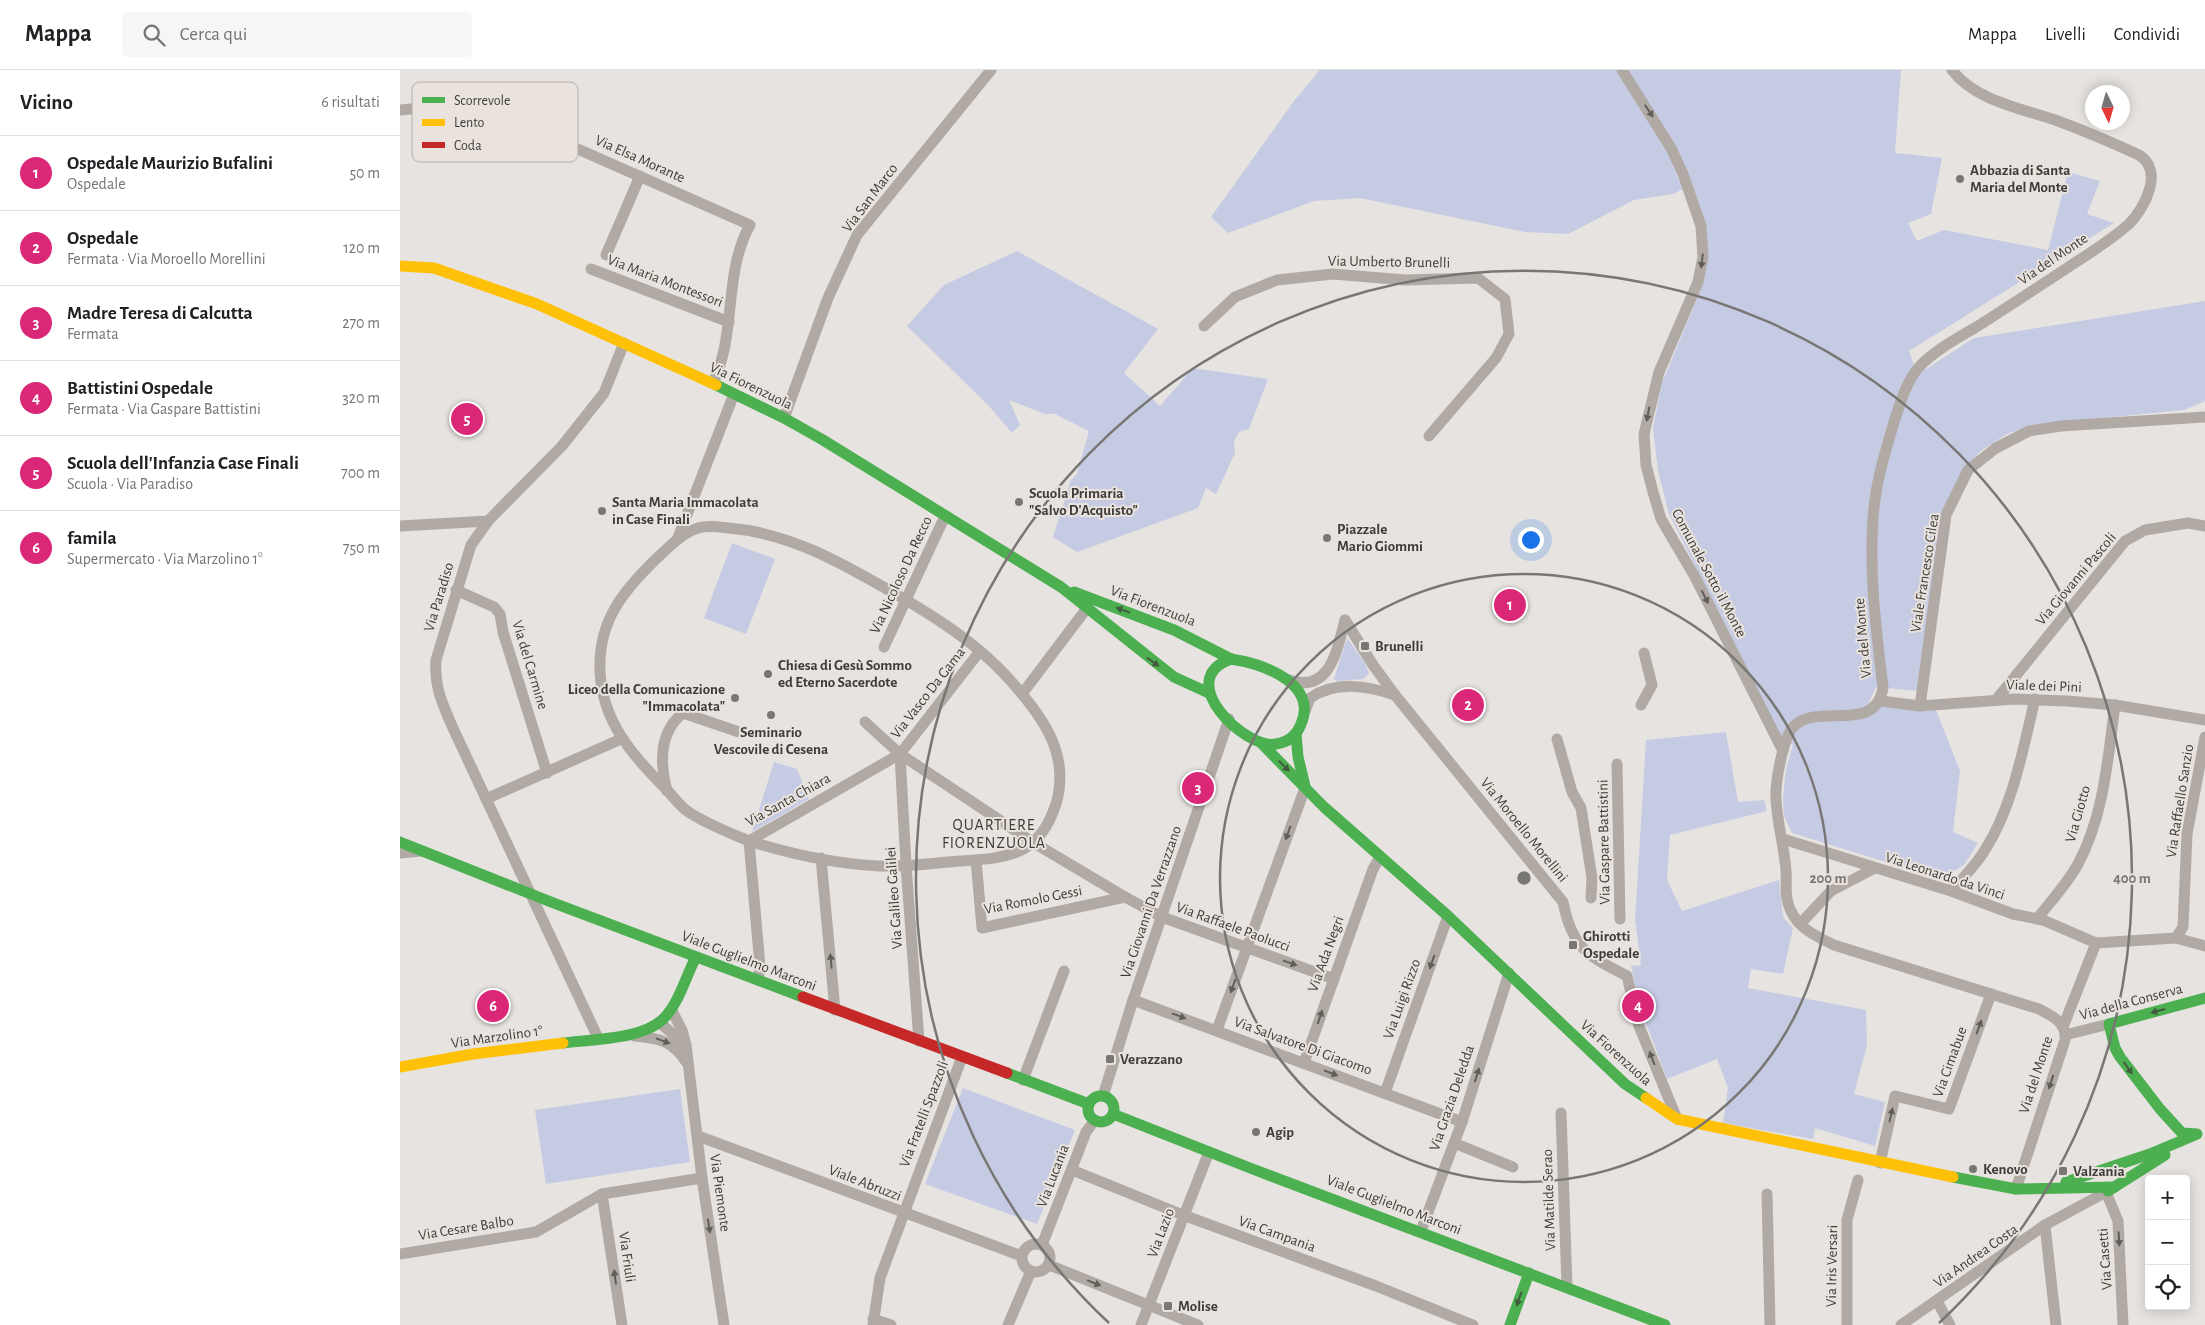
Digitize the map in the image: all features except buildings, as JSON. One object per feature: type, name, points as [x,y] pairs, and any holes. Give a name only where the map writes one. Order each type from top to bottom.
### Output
[{"type":"street","name":"Via San Marco","points":[[784,418],[828,298],[857,235],[990,70]]},
{"type":"street","name":"Comunale Sotto il Monte","points":[[1622,70],[1671,148],[1683,174],[1701,226],[1703,257],[1698,282],[1659,372],[1644,434],[1646,465],[1661,519],[1695,577],[1783,750]]},
{"type":"street","name":"Via del Monte","points":[[1952,70],[1958,77],[1996,101],[2058,121],[2140,155],[2149,167],[2150,186],[2141,210],[2118,233],[1932,356],[1919,367],[1908,384],[1889,441],[1874,506],[1874,598],[1883,688],[1881,701],[1876,707],[1868,711],[1801,721],[1791,730],[1783,750],[1776,797],[1783,839],[1787,902],[1791,912],[1800,924],[1816,936],[1834,945],[2039,1009],[2058,1020],[2064,1031],[2016,1189]]},
{"type":"street","name":"Via Elsa Morante","points":[[578,149],[750,226]]},
{"type":"street","points":[[606,255],[640,176]]},
{"type":"street","name":"Via Maria Montessori","points":[[713,383],[725,347],[740,248],[750,226]]},
{"type":"street","name":"Via Fiorenzuola","points":[[401,267],[434,268],[537,304],[713,383],[784,418],[823,440],[1061,587],[1174,677],[1209,693]]},
{"type":"street","name":"Via Maria Montessori","points":[[591,269],[729,322]]},
{"type":"street","name":"Via Umberto Brunelli","points":[[1204,326],[1235,297],[1277,280],[1334,274],[1405,280],[1478,278],[1505,298],[1509,334],[1496,358],[1429,436]]},
{"type":"street","name":"Via Paradiso","points":[[531,894],[438,693],[436,660],[471,546],[488,521],[562,446],[604,393],[624,343]]},
{"type":"street","points":[[677,540],[734,394]]},
{"type":"street","name":"Viale Francesco Cilea","points":[[2189,417],[2205,409]]},
{"type":"street","name":"Viale Francesco Cilea","points":[[1920,706],[1946,516],[1968,470],[1996,448],[2029,431],[2061,426],[2205,417]]},
{"type":"street","name":"Via Nicoloso Da Recco","points":[[884,646],[945,516]]},
{"type":"street","points":[[400,526],[488,521]]},
{"type":"street","name":"Via Giovanni Pascoli","points":[[1996,700],[2125,541],[2145,530],[2188,524],[2205,526]]},
{"type":"street","points":[[677,540],[696,528],[714,526],[746,529],[779,537],[844,564],[906,600],[944,624],[980,651],[1022,694],[1054,742],[1060,772],[1055,808],[1032,841],[995,859],[881,866],[785,852],[749,841],[760,966],[758,980]]},
{"type":"street","name":"Via Santa Chiara","points":[[677,540],[636,580],[610,612],[602,637],[600,671],[604,704],[621,739],[648,772],[677,802],[689,812],[718,828],[749,841],[900,754]]},
{"type":"street","name":"Via Fiorenzuola","points":[[1061,587],[1171,628],[1203,642],[1231,659]]},
{"type":"street","name":"Via del Carmine","points":[[456,590],[486,602],[500,614],[503,632],[547,773]]},
{"type":"street","points":[[1022,694],[1087,608]]},
{"type":"street","name":"Via Moroello Morellini","points":[[1335,658],[1345,620],[1373,665],[1395,695],[1563,902],[1567,923],[1581,948],[1600,962],[1627,976],[1639,1026],[1677,1119]]},
{"type":"street","name":"Via Vasco Da Gama","points":[[900,754],[980,651]]},
{"type":"street","points":[[1641,705],[1652,685],[1644,653]]},
{"type":"street","points":[[1335,658],[1319,679],[1311,684],[1301,684],[1241,660],[1231,659],[1216,667],[1210,674],[1209,693],[1229,719],[1262,744],[1273,745],[1283,743],[1296,734],[1301,726],[1310,698],[1326,689],[1358,686],[1395,695]]},
{"type":"street","points":[[1326,689],[1335,658]]},
{"type":"street","points":[[1358,686],[1368,680],[1373,674],[1373,665]]},
{"type":"street","points":[[1282,678],[1296,687],[1303,698],[1305,711]]},
{"type":"street","name":"Viale dei Pini","points":[[1881,701],[1920,706],[2035,699],[2115,705],[2205,720]]},
{"type":"street","points":[[1951,891],[1974,867],[1996,830],[2021,757],[2035,699]]},
{"type":"street","name":"Via Giotto","points":[[2037,919],[2068,880],[2085,848],[2097,813],[2108,758],[2115,705]]},
{"type":"street","points":[[667,790],[662,770],[662,753],[668,734],[678,716],[683,713],[739,732]]},
{"type":"street","name":"Via Giovanni Da Verrazzano","points":[[1103,1096],[1133,1000],[1229,719]]},
{"type":"street","name":"Via Raffaele Paolucci","points":[[865,722],[900,754],[1032,841],[1125,897],[1162,917],[1334,979]]},
{"type":"street","points":[[1217,1030],[1306,788],[1298,757],[1296,734]]},
{"type":"street","name":"Via Raffaello Sanzio","points":[[2176,938],[2183,927],[2187,834],[2205,737]]},
{"type":"street","points":[[486,799],[621,739]]},
{"type":"street","points":[[1558,739],[1572,792],[1581,808],[1592,878],[1592,898]]},
{"type":"street","name":"Via Fiorenzuola","points":[[1262,744],[1380,858],[1448,916],[1625,1084],[1677,1119],[1880,1163],[2016,1189],[2093,1186],[2111,1190]]},
{"type":"street","name":"Via Galileo Galilei","points":[[900,754],[919,1040]]},
{"type":"street","name":"Via Gaspare Battistini","points":[[1617,764],[1620,918]]},
{"type":"street","name":"Via Leonardo da Vinci","points":[[1783,839],[1951,891],[2013,914],[2037,919],[2096,943]]},
{"type":"street","name":"Viale Guglielmo Marconi","points":[[400,842],[835,1010],[1089,1104]]},
{"type":"street","points":[[400,853],[425,851]]},
{"type":"street","points":[[822,858],[835,1010]]},
{"type":"street","name":"Via Ada Negri","points":[[1304,1063],[1373,869],[1380,858]]},
{"type":"street","name":"Via Romolo Gessi","points":[[976,860],[982,928],[1125,897]]},
{"type":"street","points":[[1800,924],[1831,891],[1875,868]]},
{"type":"street","points":[[531,894],[598,1038]]},
{"type":"street","name":"Via Luigi Rizzo","points":[[1385,1093],[1448,916]]},
{"type":"street","points":[[2064,1031],[2096,943],[2176,938],[2205,946]]},
{"type":"street","points":[[674,1007],[688,970],[696,957]]},
{"type":"street","points":[[1024,1080],[1064,971]]},
{"type":"street","name":"Via Grazia Deledda","points":[[1421,1231],[1462,1122],[1509,974]]},
{"type":"street","name":"Via Cimabue","points":[[1880,1163],[1895,1096],[1949,1109],[1991,994]]},
{"type":"street","name":"Via della Conserva","points":[[2064,1031],[2109,1024],[2205,998]]},
{"type":"street","name":"Via Salvatore Di Giacomo","points":[[1133,1000],[1462,1122]]},
{"type":"street","name":"Via Marzolino 1°","points":[[400,1067],[473,1054],[627,1035],[651,1029],[660,1023],[674,1007]]},
{"type":"street","name":"Via Piemonte","points":[[674,1007],[686,1045],[702,1178],[724,1325]]},
{"type":"street","points":[[660,1023],[686,1045]]},
{"type":"street","points":[[2109,1024],[2115,1048],[2120,1057],[2167,1118],[2184,1134],[2201,1132]]},
{"type":"street","points":[[627,1035],[647,1037],[671,1044],[680,1052],[688,1065]]},
{"type":"street","name":"Via Fratelli Spazzoli","points":[[873,1322],[880,1278],[902,1213],[962,1057]]},
{"type":"street","points":[[1103,1096],[1111,1101],[1113,1114],[1103,1121],[1095,1120],[1089,1113],[1089,1104],[1094,1098],[1103,1096]]},
{"type":"street","name":"Via Matilde Serao","points":[[1561,1113],[1567,1286]]},
{"type":"street","name":"Viale Guglielmo Marconi","points":[[1113,1114],[1665,1325]]},
{"type":"street","points":[[2163,1149],[2167,1132],[2167,1118]]},
{"type":"street","name":"Via Lucania","points":[[1042,1245],[1086,1132],[1095,1120]]},
{"type":"street","name":"Via Fiorenzuola","points":[[2049,1188],[2163,1149],[2201,1132]]},
{"type":"street","points":[[2111,1190],[2201,1132]]},
{"type":"street","name":"Viale Abruzzi","points":[[698,1136],[1022,1256]]},
{"type":"street","points":[[1454,1143],[1513,1167]]},
{"type":"street","name":"Via Lazio","points":[[1141,1325],[1209,1152]]},
{"type":"street","points":[[2093,1186],[2106,1168]]},
{"type":"street","name":"Via Campania","points":[[1072,1170],[1184,1216],[1376,1286],[1473,1325]]},
{"type":"street","points":[[602,1194],[702,1178]]},
{"type":"street","name":"Via Iris Versari","points":[[1847,1325],[1847,1220],[1858,1180]]},
{"type":"street","name":"Via Andrea Costa","points":[[2068,1212],[2093,1186]]},
{"type":"street","name":"Via Andrea Costa","points":[[1901,1325],[2045,1225],[2111,1190]]},
{"type":"street","name":"Via Casetti","points":[[2111,1190],[2118,1221],[2123,1325]]},
{"type":"street","name":"Via Cesare Balbo","points":[[400,1254],[536,1232],[602,1194]]},
{"type":"street","name":"Via Friuli","points":[[602,1194],[622,1325]]},
{"type":"street","points":[[1766,1194],[1770,1325]]},
{"type":"street","points":[[2045,1225],[2056,1325]]},
{"type":"street","points":[[1029,1245],[1042,1245],[1050,1256],[1048,1265],[1043,1270],[1031,1272],[1024,1265],[1022,1256],[1029,1245]]},
{"type":"street","points":[[1048,1265],[1198,1325]]},
{"type":"street","points":[[1008,1325],[1031,1272]]},
{"type":"street","points":[[1510,1325],[1529,1274]]},
{"type":"street","points":[[1937,1301],[1950,1325]]},
{"type":"street","points":[[873,1322],[891,1325]]},
{"type":"shaded area","points":[[1320,70],[1616,70],[1666,150],[1683,189],[1673,194],[1634,200],[1568,234],[1525,232],[1360,198],[1314,201],[1228,233],[1211,217],[1294,101]]},
{"type":"shaded area","points":[[1627,70],[1901,70],[1895,153],[1942,158],[1931,214],[1908,223],[1917,241],[1944,230],[2048,250],[2068,172],[2100,181],[2087,214],[2114,223],[1909,351],[1914,365],[1926,369],[1974,338],[2205,301],[2205,401],[2184,410],[2032,425],[2007,434],[1981,451],[1961,472],[1943,515],[1919,691],[1876,687],[1869,702],[1936,710],[1960,771],[1953,832],[1978,843],[1964,865],[1941,879],[1792,833],[1784,816],[1783,799],[1786,769],[1793,745],[1782,739],[1669,514],[1658,471],[1653,428],[1662,383],[1699,294],[1707,264],[1706,233]]},
{"type":"shaded area","points":[[1017,251],[1158,329],[1124,373],[1160,406],[1193,368],[1268,379],[1249,429],[1239,432],[1234,441],[1235,453],[1216,494],[1206,488],[1198,508],[1077,552],[1053,537],[1071,480],[1077,474],[1089,431],[1055,414],[1045,414],[1009,400],[1020,425],[1012,433],[988,405],[907,326],[944,285]]},
{"type":"shaded area","points":[[732,543],[775,559],[746,634],[704,618]]},
{"type":"shaded area","points":[[1347,638],[1363,660],[1369,673],[1363,679],[1337,681],[1334,679]]},
{"type":"shaded area","points":[[1726,732],[1738,802],[1764,800],[1767,811],[1670,835],[1667,880],[1682,911],[1779,880],[1783,917],[1793,928],[1783,974],[1751,969],[1748,988],[1866,1010],[1867,1045],[1854,1094],[1885,1102],[1875,1146],[1815,1128],[1813,1139],[1723,1123],[1728,1088],[1717,1059],[1667,1079],[1641,1010],[1631,966],[1641,965],[1635,920],[1646,740]]},
{"type":"shaded area","points":[[774,762],[797,769],[809,799],[752,832]]},
{"type":"shaded area","points":[[963,1088],[1075,1130],[1037,1224],[925,1184]]},
{"type":"shaded area","points":[[680,1089],[690,1162],[546,1184],[535,1110]]},
{"type":"traffic: fast","points":[[716,385],[784,418],[823,440],[1061,587],[1174,677],[1209,693]]},
{"type":"traffic: fast","points":[[1074,592],[1174,630],[1231,659]]},
{"type":"traffic: fast","points":[[1231,659],[1257,665],[1284,678],[1295,686],[1302,697],[1304,710],[1301,724],[1292,737],[1276,744],[1263,743],[1248,736],[1220,712],[1211,697],[1209,682],[1215,669],[1231,659]]},
{"type":"traffic: fast","points":[[1296,734],[1298,757],[1305,786]]},
{"type":"traffic: fast","points":[[1262,744],[1324,807],[1448,916],[1625,1084],[1646,1098]]},
{"type":"traffic: fast","points":[[400,842],[551,902],[803,997]]},
{"type":"traffic: fast","points":[[563,1043],[633,1034],[657,1024],[671,1010],[696,957]]},
{"type":"traffic: fast","points":[[2197,1134],[2182,1133],[2160,1109],[2120,1057],[2115,1048],[2109,1024],[2205,998]]},
{"type":"traffic: fast","points":[[1007,1073],[1089,1104]]},
{"type":"traffic: fast","points":[[1101,1096],[1110,1100],[1114,1109],[1110,1118],[1101,1122],[1092,1118],[1088,1109],[1092,1100],[1101,1096]]},
{"type":"traffic: fast","points":[[1113,1114],[1250,1168],[1665,1325]]},
{"type":"traffic: fast","points":[[2066,1182],[2150,1154],[2195,1135]]},
{"type":"traffic: fast","points":[[2108,1191],[2165,1155]]},
{"type":"traffic: fast","points":[[1953,1177],[2016,1189],[2115,1187]]},
{"type":"traffic: fast","points":[[1510,1325],[1529,1273]]},
{"type":"traffic: slow","points":[[400,266],[434,268],[537,304],[716,385]]},
{"type":"traffic: slow","points":[[400,1067],[473,1054],[563,1043]]},
{"type":"traffic: slow","points":[[1646,1098],[1677,1119],[1953,1177]]},
{"type":"traffic: jam","points":[[803,997],[1007,1073]]},
{"type":"place","name":"Abbazia di Santa Maria del Monte","points":[[1960,179]]},
{"type":"place","name":"Scuola dell'Infanzia Case Finali","points":[[467,419]]},
{"type":"place","name":"Scuola Primaria \"Salvo D'Acquisto\"","points":[[1019,502]]},
{"type":"place","name":"Santa Maria Immacolata in Case Finali","points":[[602,511]]},
{"type":"place","name":"Piazzale Mario Giommi","points":[[1327,538]]},
{"type":"place","name":"Ospedale Maurizio Bufalini","points":[[1510,605]]},
{"type":"place","name":"Brunelli","points":[[1365,646]]},
{"type":"place","name":"Chiesa di Gesù Sommo ed Eterno Sacerdote","points":[[768,674]]},
{"type":"place","name":"Liceo della Comunicazione \"Immacolata\"","points":[[735,698]]},
{"type":"place","name":"Ospedale","points":[[1468,705]]},
{"type":"place","name":"Seminario Vescovile di Cesena","points":[[771,715]]},
{"type":"place","name":"Madre Teresa di Calcutta","points":[[1198,788]]},
{"type":"place","name":"Ghirotti Ospedale","points":[[1573,945]]},
{"type":"place","name":"famila","points":[[493,1006]]},
{"type":"place","name":"Battistini Ospedale","points":[[1638,1006]]},
{"type":"place","name":"Verazzano","points":[[1110,1059]]},
{"type":"place","name":"Agip","points":[[1256,1132]]},
{"type":"place","name":"Kenovo","points":[[1973,1169]]},
{"type":"place","name":"Valzania","points":[[2063,1171]]},
{"type":"place","name":"Molise","points":[[1168,1306]]},
{"type":"district","name":"QUARTIERE FIORENZUOLA","points":[[994,834]]}]
